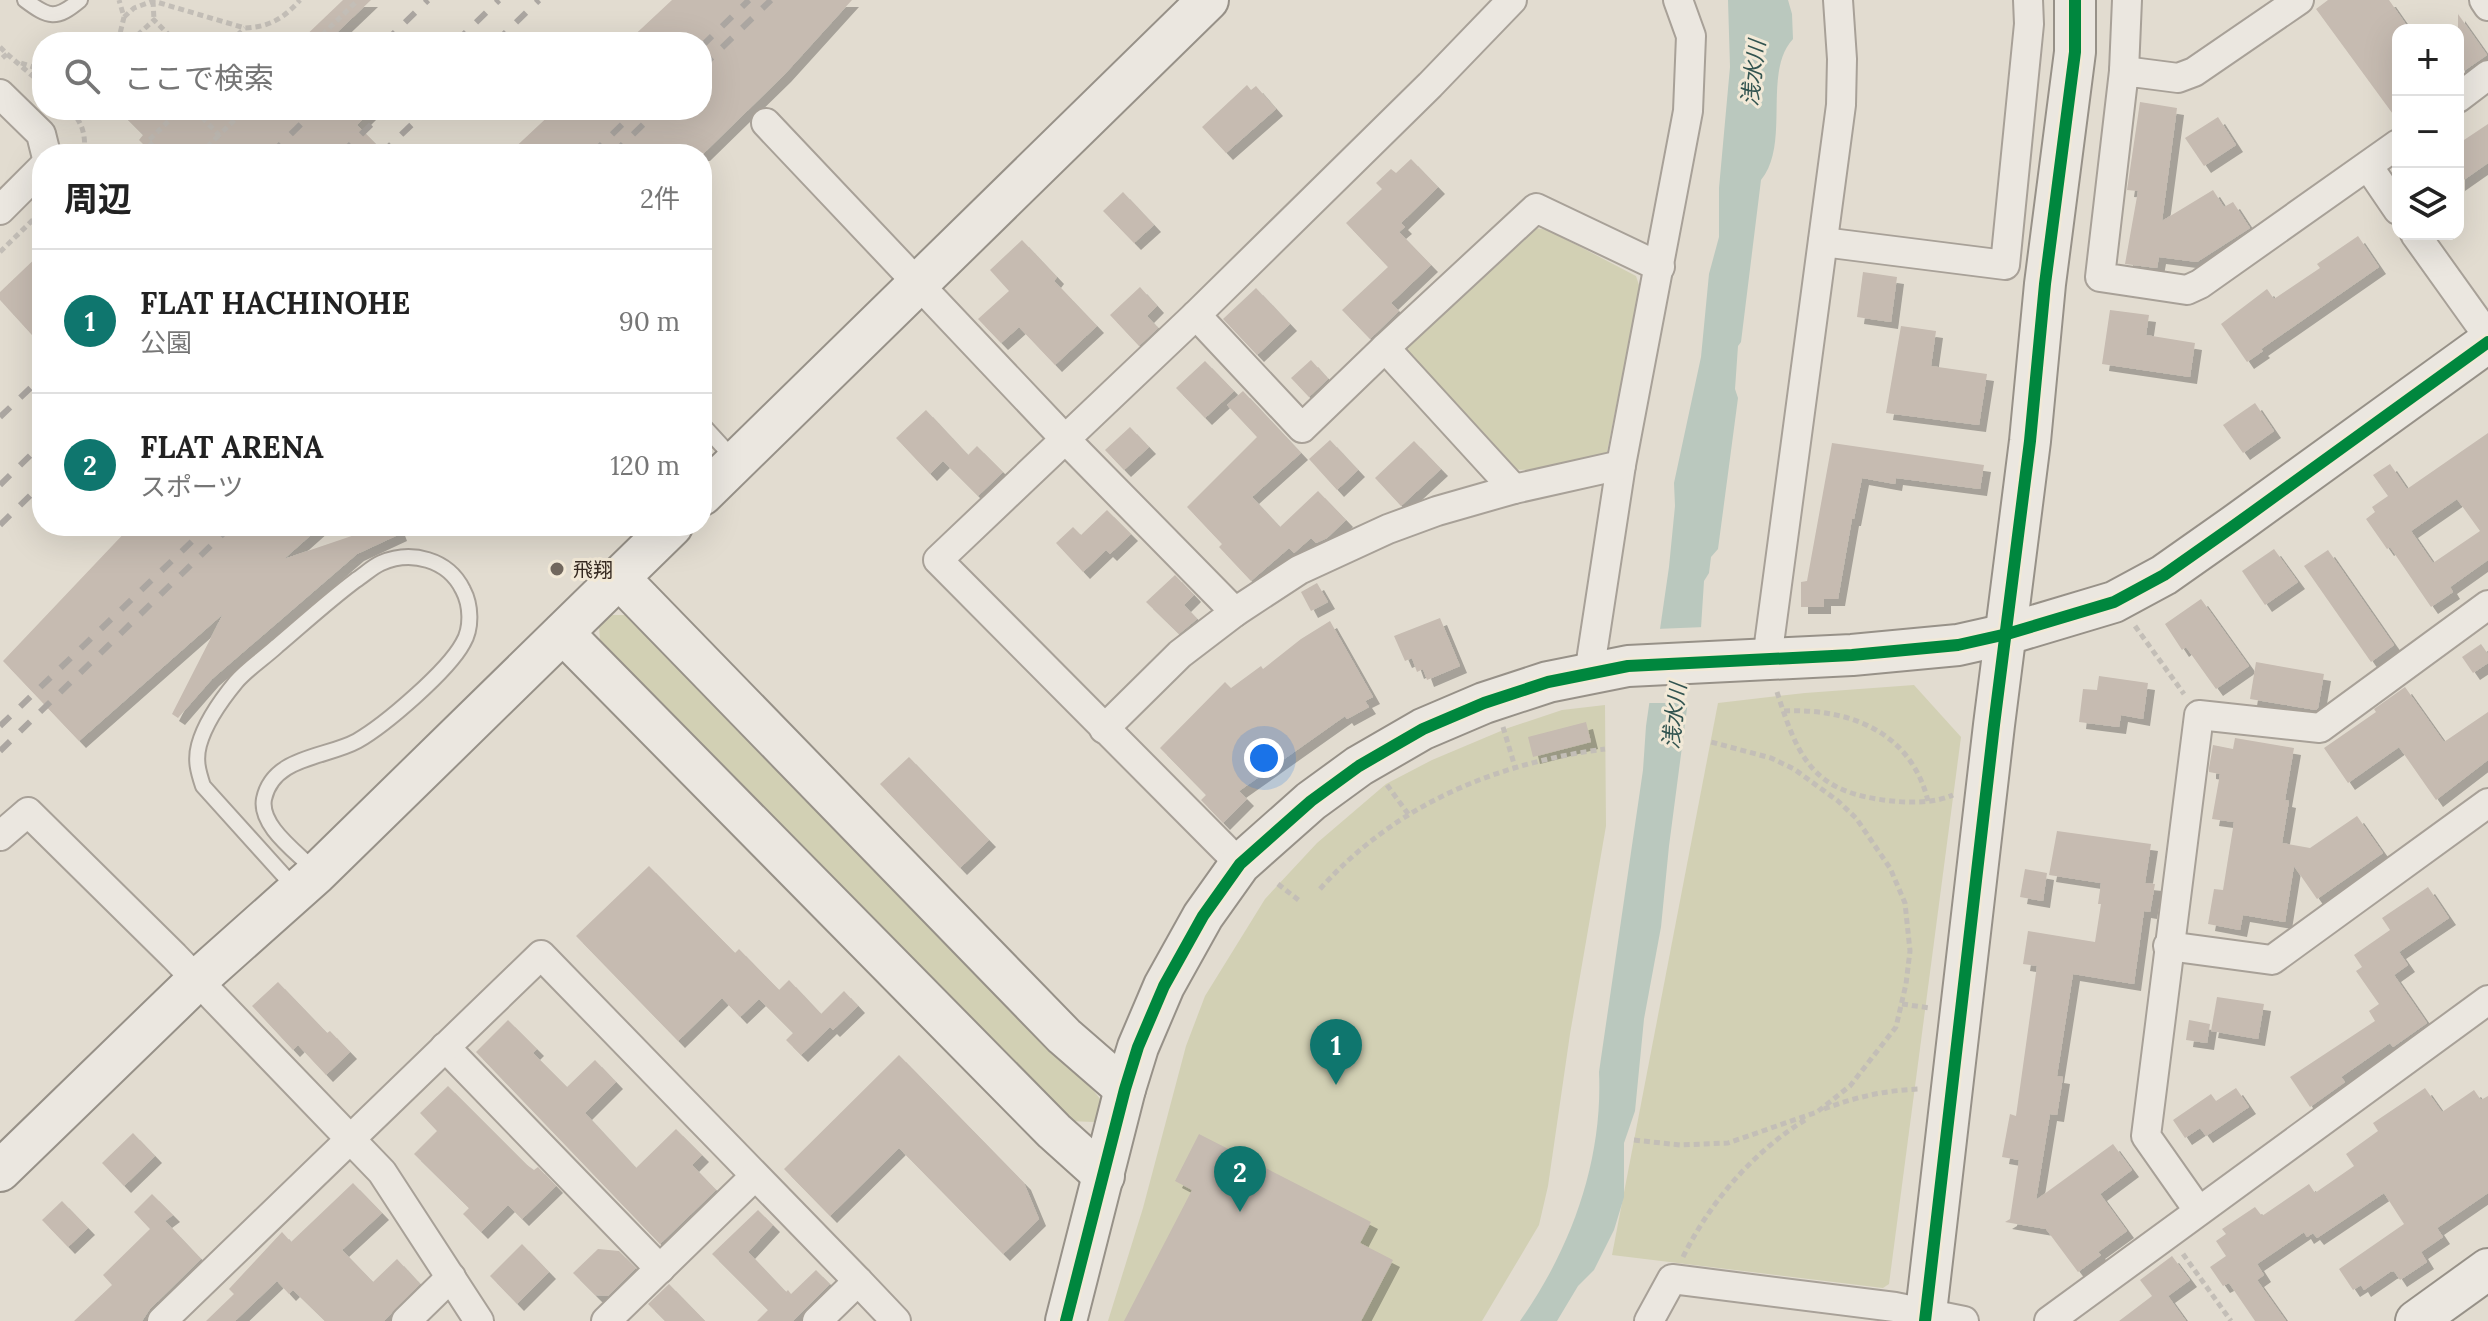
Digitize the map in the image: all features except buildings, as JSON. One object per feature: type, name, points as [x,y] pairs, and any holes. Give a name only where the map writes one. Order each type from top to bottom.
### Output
[{"type":"street","points":[[715,472],[918,283],[1208,0]]},
{"type":"street","points":[[1240,864],[938,560],[1196,315],[1512,0]]},
{"type":"street","points":[[1608,670],[1621,465],[1688,111],[1691,36],[1678,0]]},
{"type":"street","points":[[1760,670],[1841,105],[1838,0]]},
{"type":"street","points":[[1823,242],[2005,265],[2029,24],[2028,0]]},
{"type":"street","points":[[1925,1317],[2007,634],[2045,284],[2075,52],[2075,0]]},
{"type":"street","points":[[2127,0],[2124,71],[2100,277],[2187,290],[2200,284],[2392,148]]},
{"type":"street","points":[[2124,71],[2178,78],[2194,72],[2299,0]]},
{"type":"street","points":[[2484,0],[2488,6]]},
{"type":"street","points":[[2461,96],[2488,75]]},
{"type":"street","points":[[0,94],[41,134],[44,144]]},
{"type":"street","points":[[766,123],[1066,440],[1235,612]]},
{"type":"street","points":[[2368,166],[2392,201]]},
{"type":"street","points":[[0,210],[32,178]]},
{"type":"street","points":[[1196,315],[1302,428],[1536,208],[1660,267]]},
{"type":"street","points":[[1066,1321],[1125,1089],[1138,1047],[1164,986],[1203,916],[1240,864],[1311,801],[1359,766],[1423,729],[1484,703],[1548,682],[1608,670],[1760,670],[1955,646],[2114,602],[2164,575],[2488,339],[2419,240]]},
{"type":"street","points":[[1385,348],[1514,489]]},
{"type":"street","points":[[1104,729],[1180,654],[1235,612],[1299,570],[1388,529],[1437,511],[1514,489],[1621,465]]},
{"type":"street","points":[[0,1171],[197,980],[308,882],[662,536]]},
{"type":"street","points":[[620,579],[1064,1036],[1125,1089]]},
{"type":"street","points":[[2198,1210],[2146,1136],[2199,715],[2320,728],[2488,605]]},
{"type":"street","points":[[563,633],[1054,1131],[1104,1176]]},
{"type":"street","points":[[2168,946],[2272,960],[2488,803]]},
{"type":"street","points":[[0,836],[28,812],[197,980],[382,1172],[479,1321]]},
{"type":"street","points":[[162,1321],[541,955],[896,1321]]},
{"type":"street","points":[[2049,1321],[2488,1000]]},
{"type":"street","points":[[445,1047],[660,1269]]},
{"type":"street","points":[[606,1321],[755,1176]]},
{"type":"street","points":[[2416,1321],[2488,1269]]},
{"type":"street","points":[[406,1321],[451,1277]]},
{"type":"street","points":[[1649,1321],[1672,1279],[1895,1307],[1925,1317],[1964,1321]]},
{"type":"street","points":[[817,1321],[858,1281]]},
{"type":"lane","points":[[25,0],[44,14],[54,15],[65,12],[80,0]]},
{"type":"lane","points":[[400,557],[424,557],[449,571],[463,589],[469,607],[464,641],[448,663],[376,729],[354,742],[284,767],[270,784],[264,800],[267,821],[308,882],[203,786],[196,765],[199,744],[208,723],[237,682],[337,594],[379,564],[400,557]]},
{"type":"path","points":[[119,0],[124,17],[120,32]]},
{"type":"path","points":[[124,17],[143,3],[153,1],[245,28],[260,28],[273,23],[300,0]]},
{"type":"path","points":[[325,32],[358,0]]},
{"type":"path","points":[[153,1],[154,20],[166,32]]},
{"type":"path","points":[[141,32],[154,20]]},
{"type":"path","points":[[241,32],[245,28]]},
{"type":"path","points":[[0,47],[32,75]]},
{"type":"path","points":[[0,60],[7,54]]},
{"type":"path","points":[[7,54],[32,66]]},
{"type":"path","points":[[80,120],[85,144]]},
{"type":"path","points":[[151,144],[148,141],[170,120]]},
{"type":"path","points":[[205,120],[219,135]]},
{"type":"path","points":[[210,144],[235,120]]},
{"type":"path","points":[[0,252],[32,221]]},
{"type":"path","points":[[2135,626],[2199,715]]},
{"type":"path","points":[[1760,670],[1783,711],[1799,751],[1825,780],[1846,792],[1906,803],[1946,798],[1961,791]]},
{"type":"path","points":[[1783,711],[1817,712],[1841,717],[1891,738],[1917,767],[1928,801]]},
{"type":"path","points":[[1502,726],[1515,767]]},
{"type":"path","points":[[1672,1279],[1712,1206],[1736,1179],[1788,1130],[1850,1086],[1874,1060],[1896,1027],[1910,951],[1905,903],[1890,868],[1856,818],[1794,769],[1771,758],[1711,742]]},
{"type":"path","points":[[1320,889],[1360,848],[1409,815],[1455,790],[1530,762],[1605,749]]},
{"type":"path","points":[[1819,787],[1825,780]]},
{"type":"path","points":[[1386,784],[1409,815]]},
{"type":"path","points":[[1278,884],[1301,902]]},
{"type":"path","points":[[1902,1004],[1935,1008]]},
{"type":"path","points":[[1634,1140],[1680,1145],[1728,1143],[1848,1100],[1924,1089]]},
{"type":"path","points":[[2167,1233],[2231,1321]]},
{"type":"shaded area","points":[[1536,228],[1548,230],[1636,276],[1640,288],[1607,452],[1560,467],[1509,469],[1405,357],[1407,343]]},
{"type":"shaded area","points":[[611,615],[625,615],[642,625],[1081,1075],[1105,1105],[1103,1116],[1094,1122],[1067,1121],[619,666],[600,640],[599,627]]},
{"type":"shaded area","points":[[1914,685],[1961,737],[1889,1284],[1883,1288],[1612,1255],[1718,703]]},
{"type":"shaded area","points":[[1605,705],[1606,826],[1570,1034],[1548,1186],[1539,1225],[1482,1321],[1108,1321],[1143,1208],[1186,1046],[1205,996],[1265,899],[1317,843],[1386,784],[1432,760],[1508,728],[1562,710]]},
{"type":"water","name":"浅水川","points":[[1728,0],[1788,0],[1793,39],[1784,53],[1779,70],[1774,147],[1770,165],[1761,180],[1741,342],[1738,346],[1735,389],[1738,398],[1718,549],[1711,557],[1709,573],[1704,581],[1701,628],[1691,678],[1661,927],[1644,1019],[1635,1111],[1624,1143],[1624,1197],[1614,1230],[1594,1270],[1578,1286],[1557,1321],[1520,1321],[1568,1234],[1580,1203],[1596,1138],[1599,1072],[1669,567],[1674,483],[1701,357],[1709,274],[1719,237],[1719,188],[1730,67]]},
{"type":"pier","points":[[1705,627],[1692,703],[1646,703],[1656,629]]},
{"type":"railway","points":[[395,32],[428,0]]},
{"type":"railway","points":[[466,32],[499,0]]},
{"type":"railway","points":[[506,32],[539,0]]},
{"type":"railway","points":[[712,36],[749,0]]},
{"type":"railway","points":[[712,57],[771,0]]},
{"type":"railway","points":[[281,144],[305,120]]},
{"type":"railway","points":[[351,144],[376,120]]},
{"type":"railway","points":[[391,144],[417,120]]},
{"type":"railway","points":[[602,144],[627,120]]},
{"type":"railway","points":[[623,144],[648,120]]},
{"type":"railway","points":[[0,417],[32,387]]},
{"type":"railway","points":[[0,485],[32,454]]},
{"type":"railway","points":[[0,525],[32,494]]},
{"type":"railway","points":[[0,726],[198,536]]},
{"type":"railway","points":[[0,751],[221,536]]},
{"type":"cycle path","points":[[1925,1321],[2030,441],[2045,284],[2075,52],[2075,0]]},
{"type":"cycle path","points":[[1066,1321],[1125,1089],[1138,1047],[1164,986],[1203,916],[1240,864],[1311,801],[1359,766],[1423,729],[1484,703],[1548,682],[1628,666],[1852,655],[1958,645],[2007,634],[2114,602],[2164,575],[2488,342]]},
{"type":"place","name":"飛翔","points":[[557,569]]},
{"type":"place","name":"FLAT HACHINOHE","points":[[1336,1085]]},
{"type":"place","name":"FLAT ARENA","points":[[1240,1212]]}]
